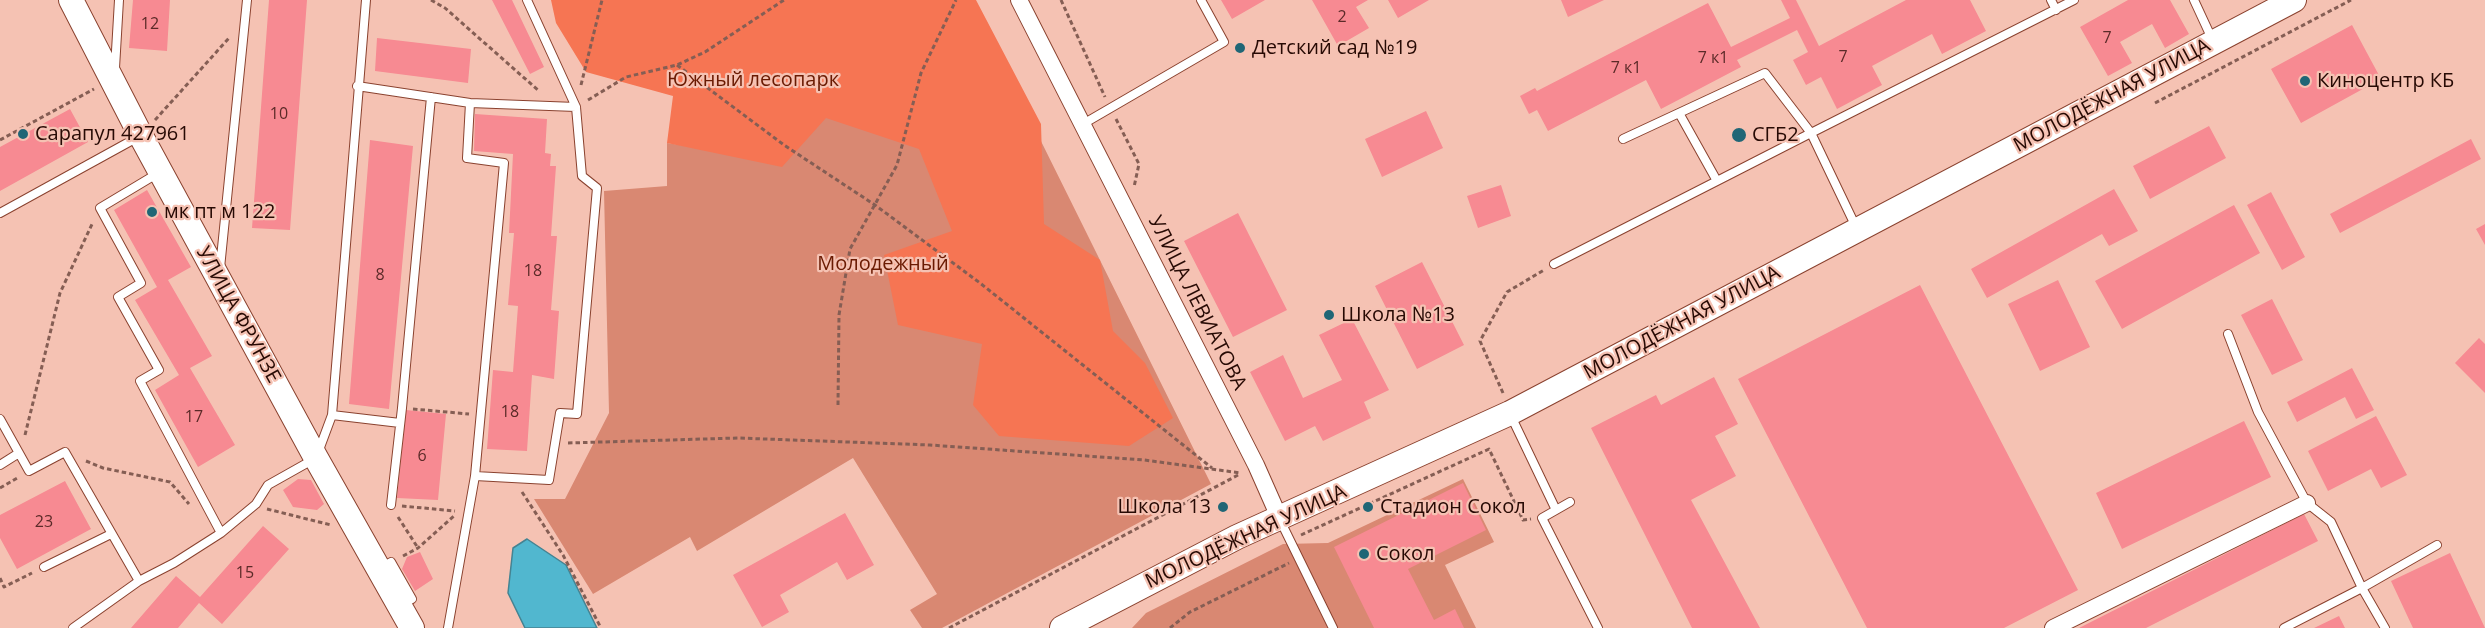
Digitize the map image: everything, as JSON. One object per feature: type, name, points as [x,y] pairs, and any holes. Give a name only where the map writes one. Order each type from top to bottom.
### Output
[{"type":"main road","name":"УЛИЦА ФРУНЗЕ","points":[[71,0],[109,84],[141,136],[406,622]]},
{"type":"main road","name":"МОЛОДЁЖНАЯ УЛИЦА","points":[[1062,628],[1279,517],[1356,485],[1507,405],[1858,231],[2294,0]]},
{"type":"street","name":"УЛИЦА ЛЕВИАТОВА","points":[[1019,0],[1256,465],[1279,517]]},
{"type":"street","points":[[2053,628],[2307,503]]},
{"type":"lane","points":[[109,84],[119,0]]},
{"type":"lane","points":[[219,280],[247,0]]},
{"type":"lane","points":[[73,628],[139,581],[174,563],[221,533],[256,504],[267,485],[316,458],[332,415],[357,86],[366,0]]},
{"type":"lane","points":[[475,476],[549,480],[560,413],[577,414],[597,188],[582,176],[576,108],[527,0]]},
{"type":"lane","points":[[1083,124],[1224,42],[1201,0]]},
{"type":"lane","points":[[2051,0],[2055,10]]},
{"type":"lane","points":[[1554,264],[2074,0]]},
{"type":"lane","points":[[2194,0],[2214,41]]},
{"type":"lane","points":[[1623,140],[1766,73],[1811,133],[1858,231]]},
{"type":"lane","points":[[357,86],[470,103],[576,108]]},
{"type":"lane","points":[[391,506],[431,97]]},
{"type":"lane","points":[[448,628],[475,476],[504,163],[467,158],[470,103]]},
{"type":"lane","points":[[1679,113],[1717,181]]},
{"type":"lane","points":[[0,213],[141,136]]},
{"type":"lane","points":[[160,171],[100,207],[141,283],[118,297],[159,370],[140,381],[221,533]]},
{"type":"lane","points":[[2228,334],[2258,412],[2307,503],[2331,522],[2362,588],[2385,628]]},
{"type":"lane","points":[[1507,405],[1556,510]]},
{"type":"lane","points":[[332,415],[400,423]]},
{"type":"lane","points":[[0,419],[29,471],[65,452],[139,581]]},
{"type":"lane","points":[[0,465],[19,453]]},
{"type":"lane","points":[[1570,502],[1542,518],[1598,628]]},
{"type":"lane","name":"УЛИЦА ЛЕВИАТОВА","points":[[1279,517],[1288,541],[1334,628]]},
{"type":"lane","points":[[44,567],[111,534]]},
{"type":"lane","points":[[2284,628],[2362,588],[2437,545]]},
{"type":"path","points":[[430,0],[446,8],[535,89],[545,94]]},
{"type":"path","points":[[576,108],[602,0]]},
{"type":"path","points":[[576,108],[626,76],[677,65],[705,52],[784,0]]},
{"type":"path","points":[[838,405],[839,315],[850,249],[897,165],[921,73],[956,0]]},
{"type":"path","points":[[1061,0],[1139,164],[1133,195]]},
{"type":"path","points":[[2155,103],[2352,0]]},
{"type":"path","points":[[141,136],[244,22]]},
{"type":"path","points":[[677,65],[784,145],[875,205],[980,283],[1214,470]]},
{"type":"path","points":[[0,140],[109,84]]},
{"type":"path","points":[[19,453],[60,293],[100,207]]},
{"type":"path","points":[[1507,405],[1480,341],[1507,291],[1554,264]]},
{"type":"path","points":[[402,408],[480,415]]},
{"type":"path","points":[[554,443],[738,438],[930,445],[1144,460],[1241,473],[1247,477]]},
{"type":"path","points":[[1288,541],[1489,449],[1523,520],[1542,518]]},
{"type":"path","points":[[65,452],[103,468],[170,482],[196,512]]},
{"type":"path","points":[[0,488],[29,471]]},
{"type":"path","points":[[950,628],[1241,473]]},
{"type":"path","points":[[513,478],[563,555],[601,628]]},
{"type":"path","points":[[391,506],[418,548],[460,511]]},
{"type":"path","points":[[1170,628],[1190,612],[1298,559]]},
{"type":"path","points":[[0,578],[4,587],[44,567]]},
{"type":"green space","name":"Южный лесопарк","points":[[551,0],[976,0],[1041,124],[1044,224],[1100,260],[1113,331],[1145,363],[1173,418],[1129,446],[999,436],[973,405],[982,344],[898,325],[884,255],[952,231],[919,149],[826,118],[782,167],[667,143],[673,96],[586,72],[556,23]]},
{"type":"green space","name":"Молодежный","points":[[593,0],[971,0],[1211,484],[942,628],[922,628],[910,610],[937,594],[853,458],[697,551],[690,537],[593,594],[534,499],[565,499],[609,413],[604,191],[667,186],[667,143],[686,146],[685,94]]},
{"type":"green space","name":"Сокол","points":[[1463,479],[1494,542],[1445,565],[1476,628],[1132,628],[1146,613],[1283,544],[1328,543]]},
{"type":"water","points":[[527,539],[566,565],[597,628],[525,628],[508,593],[513,548]]},
{"type":"building","points":[[133,0],[170,0],[167,51],[129,48]]},
{"type":"building","points":[[269,0],[307,0],[290,230],[252,228]]},
{"type":"building","points":[[492,0],[512,0],[544,67],[530,74]]},
{"type":"building","points":[[1221,0],[1265,0],[1232,19]]},
{"type":"building","points":[[1312,0],[1368,0],[1356,7],[1369,28],[1338,46]]},
{"type":"building","points":[[1388,0],[1429,0],[1398,18]]},
{"type":"building","points":[[1561,0],[1604,0],[1568,17]]},
{"type":"building","points":[[1781,0],[1796,0],[1819,46],[1906,0],[1970,0],[1986,31],[1942,54],[1932,34],[1872,66],[1882,85],[1837,109],[1821,77],[1806,85],[1793,60],[1808,52],[1797,30],[1737,60],[1741,67],[1661,109],[1646,80],[1548,131],[1537,110],[1529,114],[1520,96],[1535,88],[1537,91],[1708,3],[1731,47],[1790,18]]},
{"type":"building","points":[[2128,0],[2170,0],[2189,34],[2165,48],[2152,24],[2120,42],[2132,63],[2108,76],[2080,27]]},
{"type":"building","points":[[2352,25],[2381,79],[2301,123],[2271,69]]},
{"type":"building","points":[[377,38],[471,49],[468,83],[375,71]]},
{"type":"building","points":[[70,109],[88,142],[0,191],[0,147]]},
{"type":"building","points":[[1426,111],[1443,148],[1382,177],[1365,139]]},
{"type":"building","points":[[475,114],[547,119],[545,153],[551,154],[550,166],[556,166],[551,236],[557,236],[551,310],[559,311],[554,379],[532,375],[527,451],[487,449],[493,370],[513,372],[518,306],[508,305],[514,233],[509,233],[513,154],[474,151]]},
{"type":"building","points":[[2209,126],[2226,158],[2150,199],[2133,166]]},
{"type":"building","points":[[2471,139],[2481,159],[2340,233],[2330,214]]},
{"type":"building","points":[[370,140],[413,146],[389,409],[349,404]]},
{"type":"building","points":[[1501,185],[1511,216],[1478,228],[1467,196]]},
{"type":"building","points":[[2114,189],[2138,231],[2109,246],[2102,234],[1987,298],[1971,269]]},
{"type":"building","points":[[147,190],[191,267],[168,280],[212,356],[190,368],[235,445],[198,467],[155,390],[179,375],[135,300],[157,287],[114,210]]},
{"type":"building","points":[[2271,192],[2305,257],[2282,270],[2247,205]]},
{"type":"building","points":[[2234,205],[2260,253],[2122,329],[2095,281]]},
{"type":"building","points":[[1238,213],[1287,310],[1233,337],[1184,241]]},
{"type":"building","points":[[2485,224],[2485,245],[2476,229]]},
{"type":"building","points":[[1422,262],[1464,345],[1417,369],[1375,286]]},
{"type":"building","points":[[2058,280],[2090,347],[2040,371],[2008,304]]},
{"type":"building","points":[[1920,285],[2078,590],[2004,628],[1867,628],[1738,379]]},
{"type":"building","points":[[2272,299],[2303,360],[2272,375],[2241,315]]},
{"type":"building","points":[[1352,319],[1389,390],[1364,402],[1371,418],[1323,441],[1315,426],[1285,441],[1250,372],[1283,355],[1303,398],[1342,380],[1319,335]]},
{"type":"building","points":[[2479,338],[2485,344],[2485,393],[2455,363]]},
{"type":"building","points":[[2352,368],[2374,410],[2356,419],[2345,397],[2297,422],[2287,402]]},
{"type":"building","points":[[1714,377],[1738,424],[1715,436],[1736,476],[1691,500],[1760,628],[1692,628],[1591,428],[1656,395],[1661,405]]},
{"type":"building","points":[[406,410],[446,414],[438,500],[397,498]]},
{"type":"building","points":[[2376,416],[2407,475],[2381,488],[2371,469],[2328,491],[2308,451]]},
{"type":"building","points":[[2244,421],[2271,477],[2122,549],[2096,493]]},
{"type":"building","points":[[298,479],[311,480],[324,504],[317,510],[293,507],[283,490]]},
{"type":"building","points":[[65,481],[91,529],[17,569],[0,538],[0,515]]},
{"type":"building","points":[[1463,483],[1486,530],[1408,569],[1434,620],[1455,609],[1464,628],[1374,628],[1334,547]]},
{"type":"building","points":[[845,513],[874,565],[847,580],[837,562],[780,595],[789,612],[762,627],[733,575]]},
{"type":"building","points":[[2304,514],[2318,541],[2146,628],[2079,628]]},
{"type":"building","points":[[263,526],[289,549],[222,624],[199,603],[178,628],[131,628],[176,576],[200,597]]},
{"type":"building","points":[[420,552],[433,579],[415,591],[402,569],[407,557]]},
{"type":"building","points":[[2450,553],[2485,628],[2413,628],[2391,581]]},
{"type":"building","points":[[2339,616],[2345,628],[2314,628]]},
{"type":"place","name":"Детский сад №19","points":[[1240,48]]},
{"type":"place","name":"Киноцентр КБ","points":[[2305,81]]},
{"type":"place","name":"Сарапул 427961","points":[[23,134]]},
{"type":"place","name":"СГБ2","points":[[1739,135]]},
{"type":"place","name":"мк пт м 122","points":[[152,212]]},
{"type":"place","name":"Школа №13","points":[[1329,315]]},
{"type":"place","name":"Школа 13","points":[[1223,507]]},
{"type":"place","name":"Стадион Сокол","points":[[1368,507]]},
{"type":"place","name":"Сокол","points":[[1364,554]]}]
